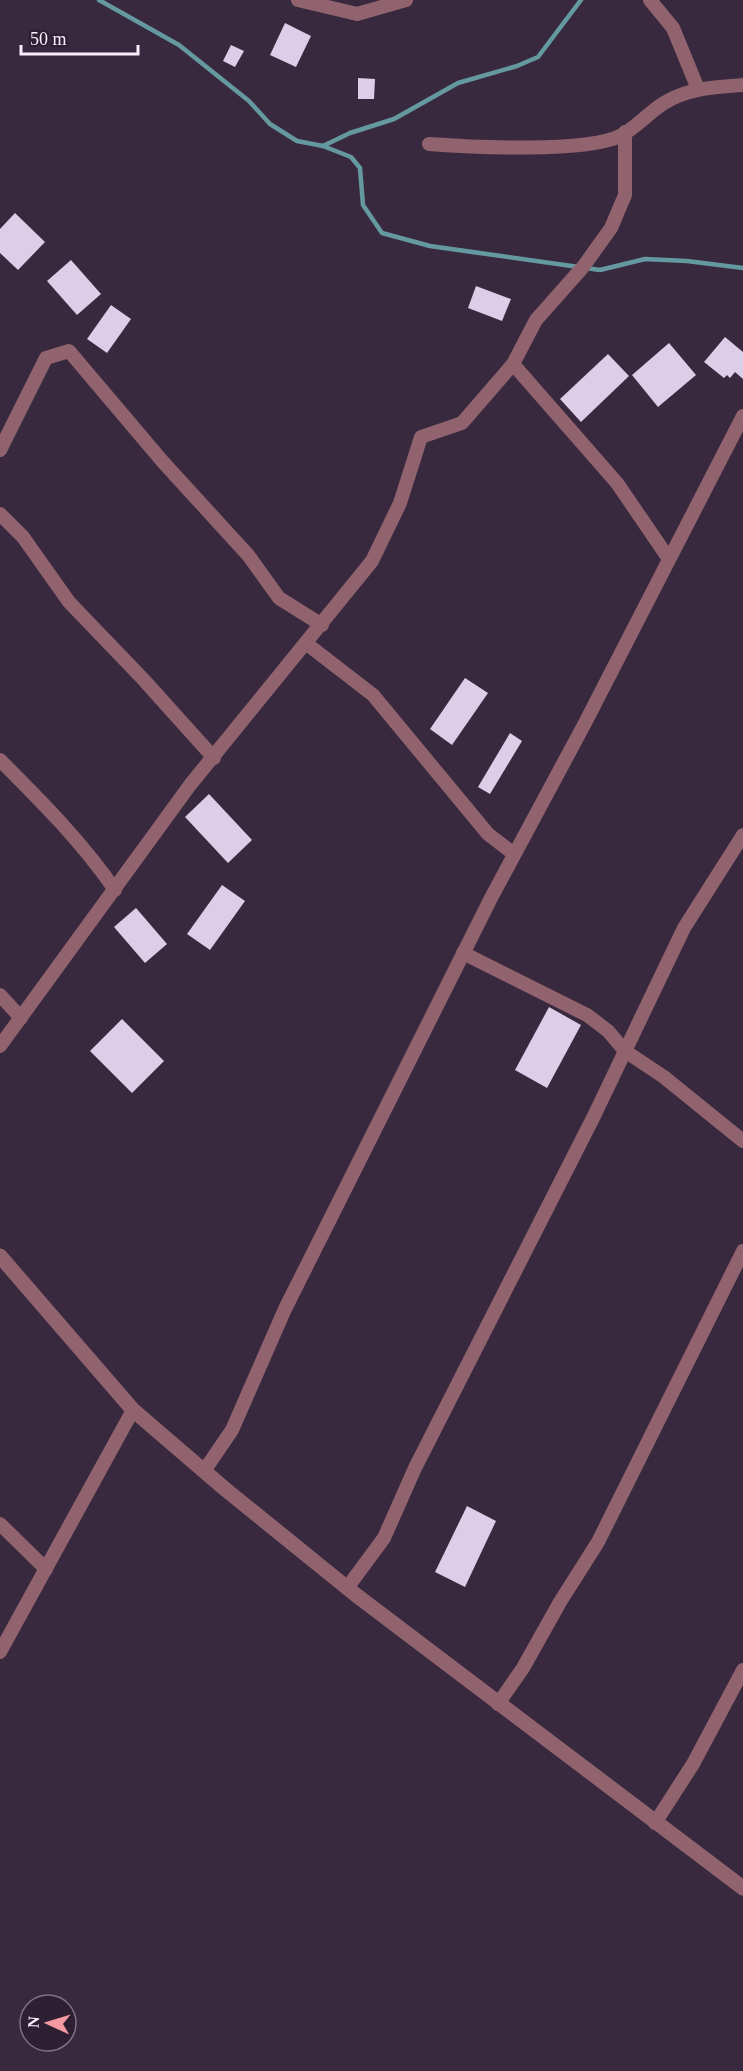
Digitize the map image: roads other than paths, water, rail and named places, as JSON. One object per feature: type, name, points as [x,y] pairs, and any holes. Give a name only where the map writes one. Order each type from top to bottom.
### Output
[{"type":"street","points":[[298,0],[357,14],[406,0]]},
{"type":"street","points":[[650,0],[674,28],[698,89]]},
{"type":"street","points":[[429,144],[472,147],[597,144],[625,132],[665,102],[698,89],[743,85]]},
{"type":"street","points":[[0,1046],[190,785],[307,644],[372,561],[400,503],[421,437],[462,423],[513,364],[536,320],[583,267],[611,228],[625,195],[625,132]]},
{"type":"street","points":[[0,450],[46,358],[69,351],[163,462],[248,555],[279,598],[322,625]]},
{"type":"street","points":[[513,364],[617,483],[669,559]]},
{"type":"street","points":[[204,1471],[232,1430],[285,1309],[463,953],[743,416]]},
{"type":"street","points":[[0,514],[23,537],[69,602],[214,758]]},
{"type":"street","points":[[307,644],[373,695],[488,834],[514,854]]},
{"type":"street","points":[[0,760],[51,812],[95,862],[115,890]]},
{"type":"street","points":[[347,1588],[384,1538],[415,1468],[625,1051],[684,928],[743,835]]},
{"type":"street","points":[[463,953],[587,1015],[608,1031],[625,1051],[664,1077],[743,1141]]},
{"type":"street","points":[[0,995],[21,1018]]},
{"type":"street","points":[[498,1704],[598,1542],[743,1251]]},
{"type":"street","points":[[0,1256],[133,1410],[204,1471],[347,1588],[743,1888]]},
{"type":"street","points":[[0,1652],[133,1410]]},
{"type":"street","points":[[0,1524],[46,1569]]},
{"type":"street","points":[[655,1823],[693,1764],[743,1670]]},
{"type":"waterway","points":[[99,0],[179,45],[249,101],[270,124],[297,141],[323,146],[351,157],[360,168],[363,205],[382,233],[430,246],[600,270],[645,259],[687,261],[743,268]]},
{"type":"waterway","points":[[323,146],[350,133],[394,119],[458,83],[517,66],[538,57],[581,0]]}]
